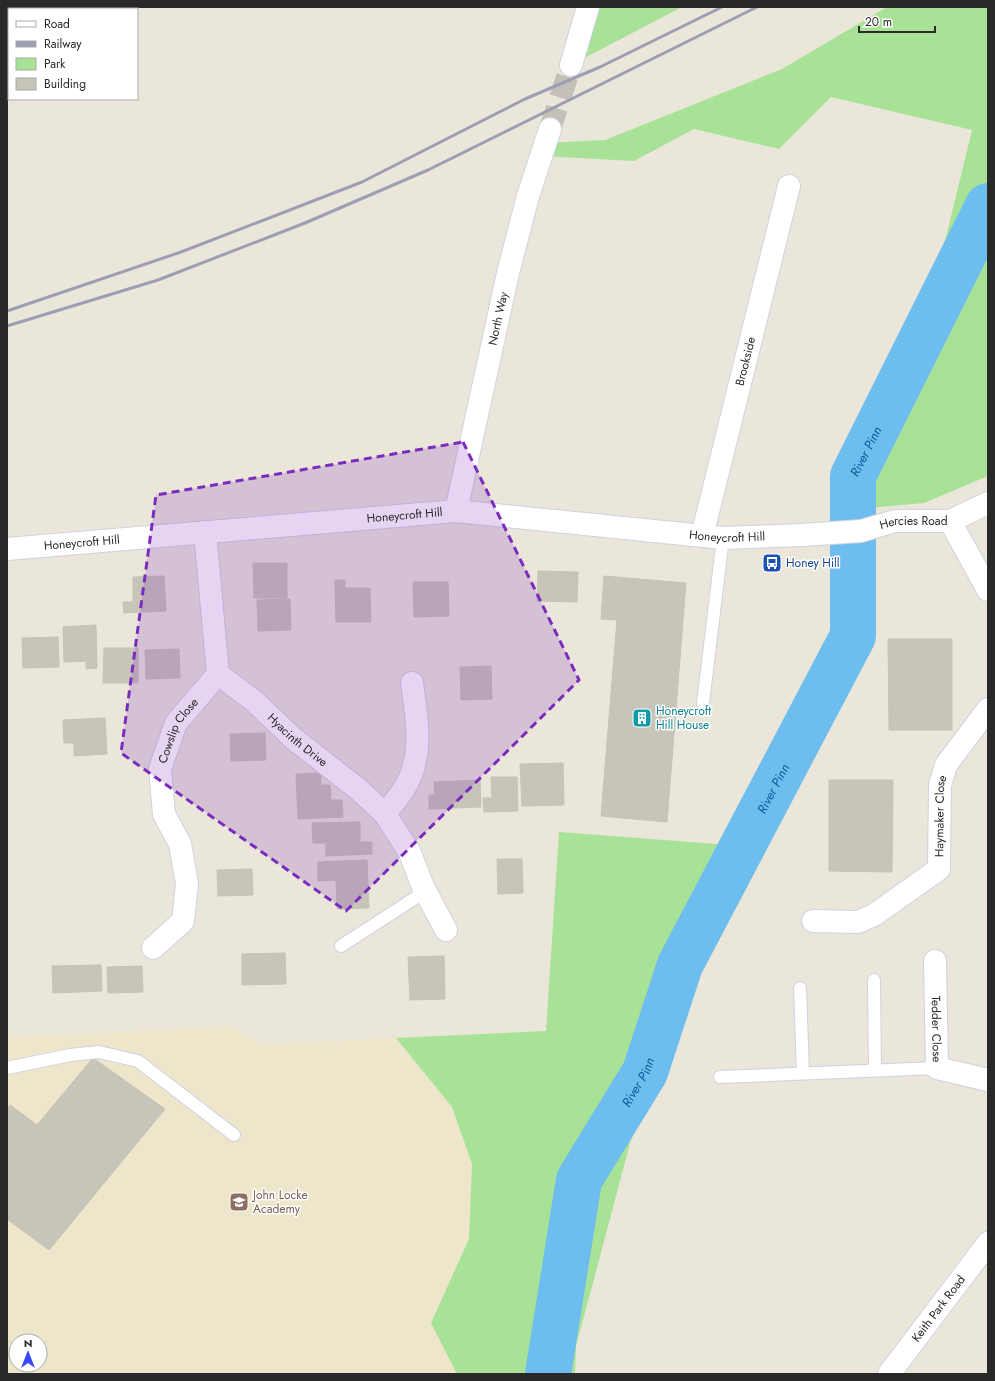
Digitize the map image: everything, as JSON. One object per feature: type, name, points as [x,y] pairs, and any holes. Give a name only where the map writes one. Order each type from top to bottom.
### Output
[{"type":"street","points":[[571,65],[588,7]]},
{"type":"street","name":"North Way","points":[[456,511],[508,273],[528,196],[550,129]]},
{"type":"street","name":"Brookside","points":[[713,537],[789,186]]},
{"type":"street","name":"Hercies Road","points":[[802,535],[861,531],[895,521],[950,521],[988,503]]},
{"type":"street","name":"Honeycroft Hill","points":[[7,549],[456,511],[713,537],[802,535]]},
{"type":"street","points":[[950,521],[988,590]]},
{"type":"street","points":[[205,532],[218,674]]},
{"type":"street","name":"Hyacinth Drive","points":[[218,674],[254,700],[294,739],[358,789],[385,814],[410,853],[426,891],[446,930]]},
{"type":"street","name":"Cowslip Close","points":[[153,948],[183,920],[187,884],[180,844],[164,814],[160,769],[176,724],[218,674]]},
{"type":"street","points":[[385,814],[401,794],[412,773],[417,751],[417,715],[412,683]]},
{"type":"street","name":"Haymaker Close","points":[[813,921],[858,922],[874,915],[939,869],[940,785],[946,765],[988,709]]},
{"type":"street","name":"Tedder Close","points":[[935,961],[937,1068],[988,1080]]},
{"type":"street","name":"Keith Park Road","points":[[889,1374],[988,1243]]},
{"type":"lane","points":[[703,703],[713,537]]},
{"type":"lane","points":[[341,946],[426,891]]},
{"type":"lane","points":[[874,980],[875,1070]]},
{"type":"lane","points":[[800,988],[803,1073]]},
{"type":"lane","points":[[7,1068],[70,1055],[99,1052],[138,1061],[234,1135]]},
{"type":"lane","points":[[720,1077],[937,1068]]},
{"type":"highlighted area","points":[[463,442],[579,680],[346,911],[121,753],[156,495]]},
{"type":"shaded area","name":"John Locke Academy","points":[[228,1026],[261,1044],[396,1038],[452,1107],[472,1164],[469,1239],[431,1323],[457,1374],[7,1374],[7,1037]]},
{"type":"green space","points":[[589,7],[682,7],[571,65]]},
{"type":"green space","points":[[887,7],[988,7],[988,476],[924,503],[836,511],[921,340],[972,130],[831,97],[779,149],[694,129],[634,161],[541,156],[545,143],[605,140],[782,69]]},
{"type":"green space","points":[[559,832],[743,846],[683,973],[629,1147],[576,1346],[575,1374],[457,1374],[431,1323],[469,1239],[472,1164],[452,1107],[396,1038],[546,1031]]},
{"type":"building","points":[[98,7],[131,7],[131,8]]},
{"type":"building","points":[[253,563],[287,563],[287,598],[254,598]]},
{"type":"building","points":[[538,571],[578,572],[577,602],[537,601]]},
{"type":"building","points":[[164,576],[166,611],[124,613],[123,602],[133,602],[133,577]]},
{"type":"building","name":"Honeycroft Hill House","points":[[604,576],[686,583],[667,822],[601,816],[617,620],[601,619]]},
{"type":"building","points":[[335,580],[345,580],[345,588],[370,588],[371,622],[336,622]]},
{"type":"building","points":[[413,582],[448,582],[449,616],[414,617]]},
{"type":"building","points":[[290,599],[291,630],[258,631],[257,600]]},
{"type":"building","points":[[96,625],[97,668],[86,669],[86,661],[64,662],[63,627]]},
{"type":"building","points":[[58,637],[59,667],[23,668],[22,638]]},
{"type":"building","points":[[888,639],[952,639],[952,730],[889,730]]},
{"type":"building","points":[[104,648],[138,648],[138,683],[103,683]]},
{"type":"building","points":[[179,649],[180,678],[146,679],[145,650]]},
{"type":"building","points":[[491,666],[492,699],[461,700],[460,667]]},
{"type":"building","points":[[105,718],[107,754],[74,756],[74,743],[64,743],[63,720]]},
{"type":"building","points":[[265,733],[266,760],[231,761],[230,734]]},
{"type":"building","points":[[563,763],[564,805],[522,806],[520,764]]},
{"type":"building","points":[[321,773],[321,785],[330,785],[331,800],[342,800],[343,817],[298,819],[296,774]]},
{"type":"building","points":[[491,777],[517,777],[518,811],[484,812],[483,798],[492,798]]},
{"type":"building","points":[[480,780],[481,807],[429,809],[429,795],[435,795],[434,782]]},
{"type":"building","points":[[829,780],[893,780],[892,872],[829,871]]},
{"type":"building","points":[[360,822],[360,842],[372,842],[372,854],[326,856],[326,843],[313,843],[312,823]]},
{"type":"building","points":[[497,859],[522,859],[523,893],[498,894]]},
{"type":"building","points":[[367,860],[369,908],[337,909],[336,880],[318,881],[318,862]]},
{"type":"building","points":[[252,869],[253,895],[218,896],[217,870]]},
{"type":"building","points":[[285,953],[286,984],[242,985],[242,954]]},
{"type":"building","points":[[444,956],[445,999],[410,1000],[408,957]]},
{"type":"building","points":[[101,965],[102,991],[53,993],[52,966]]},
{"type":"building","points":[[142,966],[143,992],[108,993],[107,967]]},
{"type":"building","points":[[93,1058],[165,1109],[49,1250],[7,1219],[7,1109],[10,1105],[37,1125]]},
{"type":"waterway","name":"River Pinn","points":[[548,1374],[579,1180],[645,1072],[680,965],[853,636],[853,476],[988,206]]},
{"type":"tunnel","points":[[550,129],[571,65]]},
{"type":"railway","points":[[7,311],[181,252],[362,182],[525,99],[600,67],[722,7]]},
{"type":"railway","points":[[7,326],[158,280],[305,223],[428,170],[757,7]]},
{"type":"place","name":"Honey Hill","points":[[772,563]]},
{"type":"place","name":"Honeycroft Hill House","points":[[642,718]]},
{"type":"place","name":"John Locke Academy","points":[[239,1202]]}]
